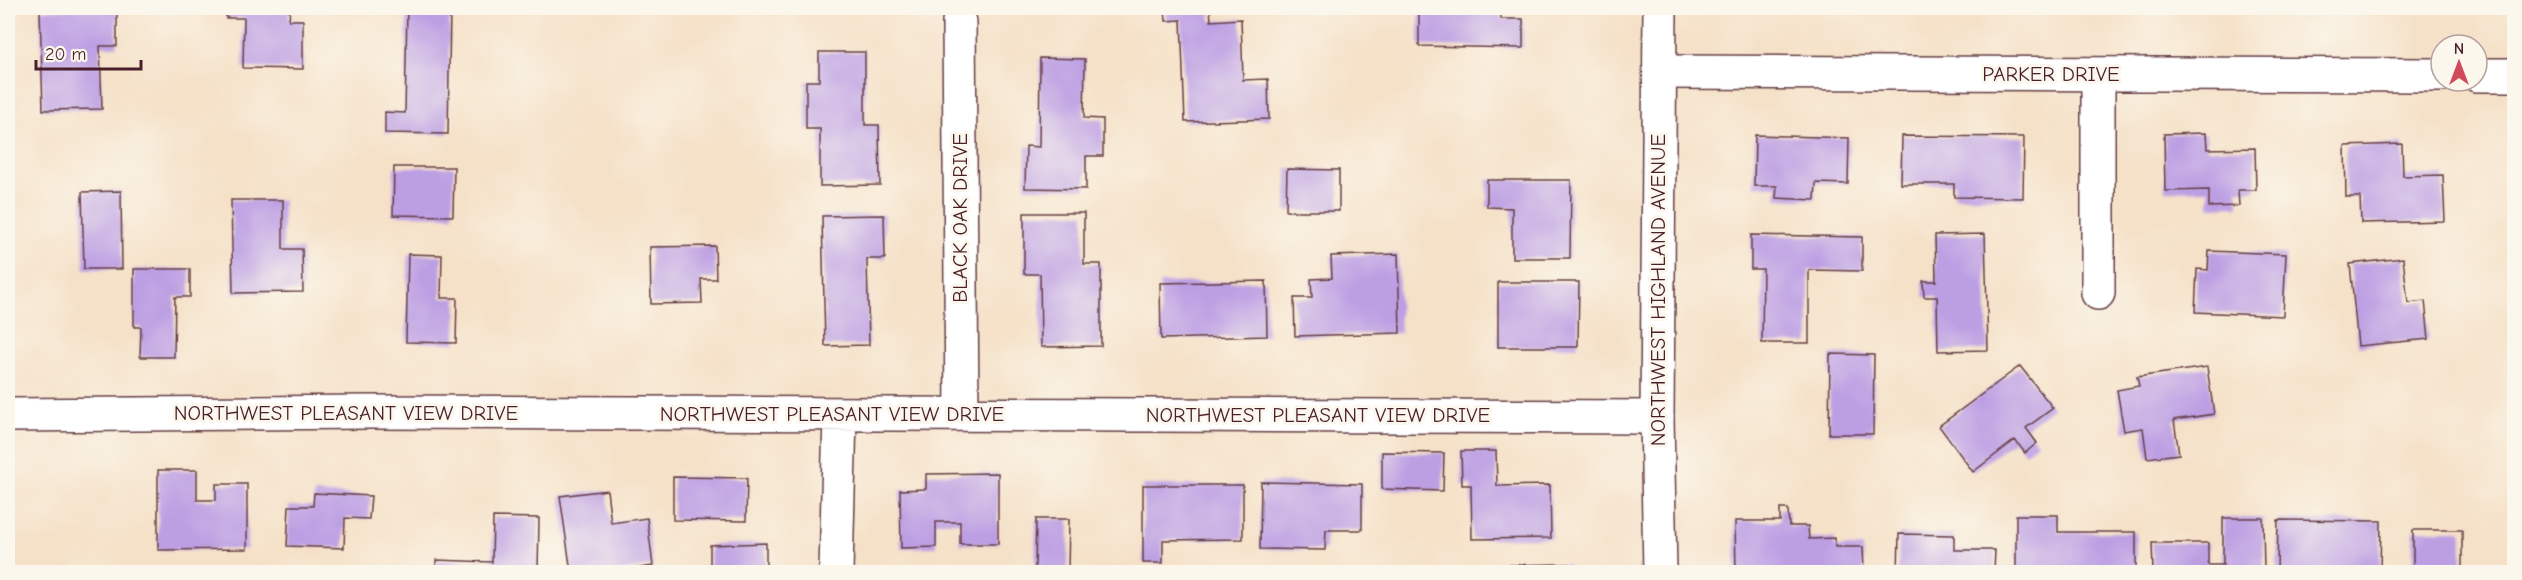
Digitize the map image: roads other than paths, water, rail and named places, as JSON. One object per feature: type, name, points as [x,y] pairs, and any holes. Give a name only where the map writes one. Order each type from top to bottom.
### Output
[{"type":"street","name":"NORTHWEST HIGHLAND AVENUE","points":[[1660,8],[1657,417],[1660,573]]},
{"type":"street","name":"BLACK OAK DRIVE","points":[[959,22],[962,414]]},
{"type":"street","name":"PARKER DRIVE","points":[[1660,72],[2429,75]]},
{"type":"street","points":[[2097,293],[2098,74]]},
{"type":"street","points":[[2489,75],[2514,75]]},
{"type":"street","name":"NORTHWEST PLEASANT VIEW DRIVE","points":[[8,415],[370,412],[1657,417]]},
{"type":"street","points":[[836,573],[840,415]]}]
